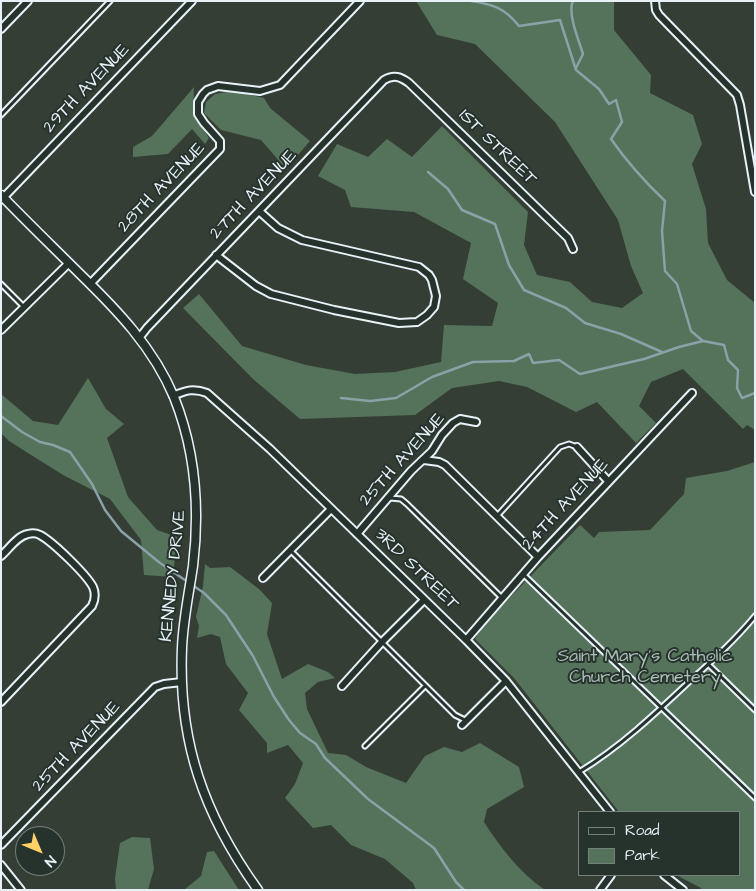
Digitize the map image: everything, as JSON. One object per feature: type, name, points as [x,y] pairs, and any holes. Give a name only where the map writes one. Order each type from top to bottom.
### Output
[{"type":"street","points":[[1,29],[28,1]]},
{"type":"street","name":"29TH AVENUE","points":[[2,197],[192,1]]},
{"type":"street","name":"28TH AVENUE","points":[[90,284],[220,149],[220,142],[198,114],[198,102],[203,94],[207,90],[218,86],[260,91],[280,85],[360,1]]},
{"type":"street","points":[[655,3],[659,15],[737,95],[755,192]]},
{"type":"street","name":"27TH AVENUE","points":[[140,337],[384,80],[393,76]]},
{"type":"street","name":"1ST STREET","points":[[393,76],[409,83],[568,238],[573,249]]},
{"type":"street","name":"KENNEDY DRIVE","points":[[2,197],[90,284],[140,337],[173,396],[185,427],[192,455],[197,510],[196,533],[182,647],[182,682],[187,731],[202,790],[212,814],[230,849],[258,890]]},
{"type":"street","points":[[216,256],[256,286],[271,294],[399,324],[417,322],[431,310],[436,302],[435,288],[432,280],[419,267],[302,240],[278,228],[259,211]]},
{"type":"street","points":[[1,330],[69,263]]},
{"type":"street","name":"3RD STREET","points":[[173,396],[192,389],[198,389],[207,393],[270,449],[506,681],[609,811]]},
{"type":"street","name":"24TH AVENUE","points":[[466,640],[538,557],[692,393]]},
{"type":"street","name":"25TH AVENUE","points":[[357,534],[424,460],[442,435],[457,420],[467,419],[476,422]]},
{"type":"street","points":[[578,447],[608,481]]},
{"type":"street","points":[[424,460],[439,462],[445,465],[538,557]]},
{"type":"street","points":[[263,578],[331,509]]},
{"type":"street","points":[[1,556],[20,538],[36,534],[46,540],[75,566],[93,587],[95,597],[92,606],[1,702]]},
{"type":"street","points":[[342,686],[424,600]]},
{"type":"street","points":[[464,723],[506,681]]},
{"type":"street","name":"25TH AVENUE","points":[[1,845],[156,688],[164,684],[182,682]]},
{"type":"street","points":[[1,866],[22,890]]},
{"type":"street","points":[[600,890],[610,876]]},
{"type":"street","points":[[665,876],[683,890]]},
{"type":"lane","points":[[1,115],[110,1]]},
{"type":"lane","points":[[1,284],[24,307]]},
{"type":"lane","points":[[497,516],[560,447],[569,444],[578,447]]},
{"type":"lane","points":[[390,498],[401,499],[407,504],[503,598]]},
{"type":"lane","points":[[291,550],[381,643],[464,723]]},
{"type":"lane","points":[[523,575],[755,798]]},
{"type":"lane","points":[[579,772],[609,752],[662,708],[755,616]]},
{"type":"lane","points":[[708,664],[755,710]]},
{"type":"lane","points":[[365,746],[425,686]]},
{"type":"green space","points":[[416,1],[614,1],[614,30],[651,75],[650,93],[693,115],[702,144],[692,164],[706,209],[708,243],[727,280],[755,303],[755,430],[747,425],[743,429],[683,369],[651,382],[639,406],[656,423],[636,443],[597,402],[576,412],[527,387],[499,381],[452,388],[415,415],[300,419],[253,379],[183,308],[199,294],[242,346],[306,365],[355,374],[395,372],[441,362],[444,325],[492,326],[498,303],[463,279],[471,243],[414,212],[351,207],[345,190],[318,176],[337,144],[368,157],[387,139],[412,157],[442,126],[528,212],[524,245],[537,275],[570,282],[592,302],[622,308],[643,293],[631,266],[618,220],[555,122],[475,44],[437,35]]},
{"type":"green space","points":[[194,87],[193,114],[209,138],[205,144],[192,129],[168,154],[133,157],[133,147],[152,136]]},
{"type":"green space","points":[[233,91],[264,98],[270,108],[310,141],[286,169],[261,140],[221,130],[204,113],[206,102],[215,94]]},
{"type":"green space","points":[[88,378],[106,409],[124,424],[107,438],[128,497],[157,530],[177,537],[173,577],[144,575],[141,540],[110,499],[63,475],[9,441],[1,433],[1,394],[33,421],[58,425]]},
{"type":"green space","name":"Saint Mary's Catholic Church Cemetery","points":[[755,462],[755,890],[701,890],[701,888],[678,876],[741,876],[741,811],[618,811],[514,678],[475,639],[484,624],[580,525],[594,538],[599,532],[650,530],[684,494],[686,478],[727,471]]},
{"type":"green space","points":[[205,564],[210,568],[230,567],[259,589],[272,603],[267,634],[282,679],[308,664],[328,672],[335,678],[318,682],[305,693],[307,709],[328,753],[346,755],[366,767],[406,783],[425,756],[444,747],[462,752],[480,743],[519,767],[524,787],[487,809],[484,822],[511,859],[545,890],[416,890],[413,883],[385,859],[351,845],[331,825],[313,828],[285,798],[295,784],[303,763],[288,745],[267,753],[267,743],[239,710],[248,693],[226,664],[220,637],[211,634],[197,638],[199,626],[196,617],[203,586]]},
{"type":"green space","points":[[132,837],[150,838],[154,869],[148,890],[116,890],[115,878],[120,843]]},
{"type":"green space","points":[[214,851],[239,890],[184,890],[201,876],[207,852]]},
{"type":"waterway","points":[[471,1],[498,8],[509,15],[519,26],[560,20],[576,70],[599,89],[609,104],[616,100],[622,122],[611,139],[636,172],[665,201],[662,231],[665,271],[677,284],[691,331],[703,341],[724,345],[728,360],[738,370],[737,388],[742,398],[755,393]]},
{"type":"waterway","points":[[573,1],[572,20],[583,54],[576,68]]},
{"type":"waterway","points":[[428,172],[448,189],[462,210],[495,224],[509,265],[524,290],[566,308],[585,323],[621,334],[662,352]]},
{"type":"waterway","points":[[341,398],[370,401],[396,398],[432,377],[473,362],[514,361],[529,354],[533,363],[559,360],[580,374],[644,359],[703,341]]},
{"type":"waterway","points":[[1,416],[22,432],[40,442],[70,452],[92,484],[105,510],[121,531],[160,563],[204,593],[226,615],[253,656],[274,697],[300,733],[316,744],[325,758],[368,799],[434,848],[456,882],[464,890]]}]
